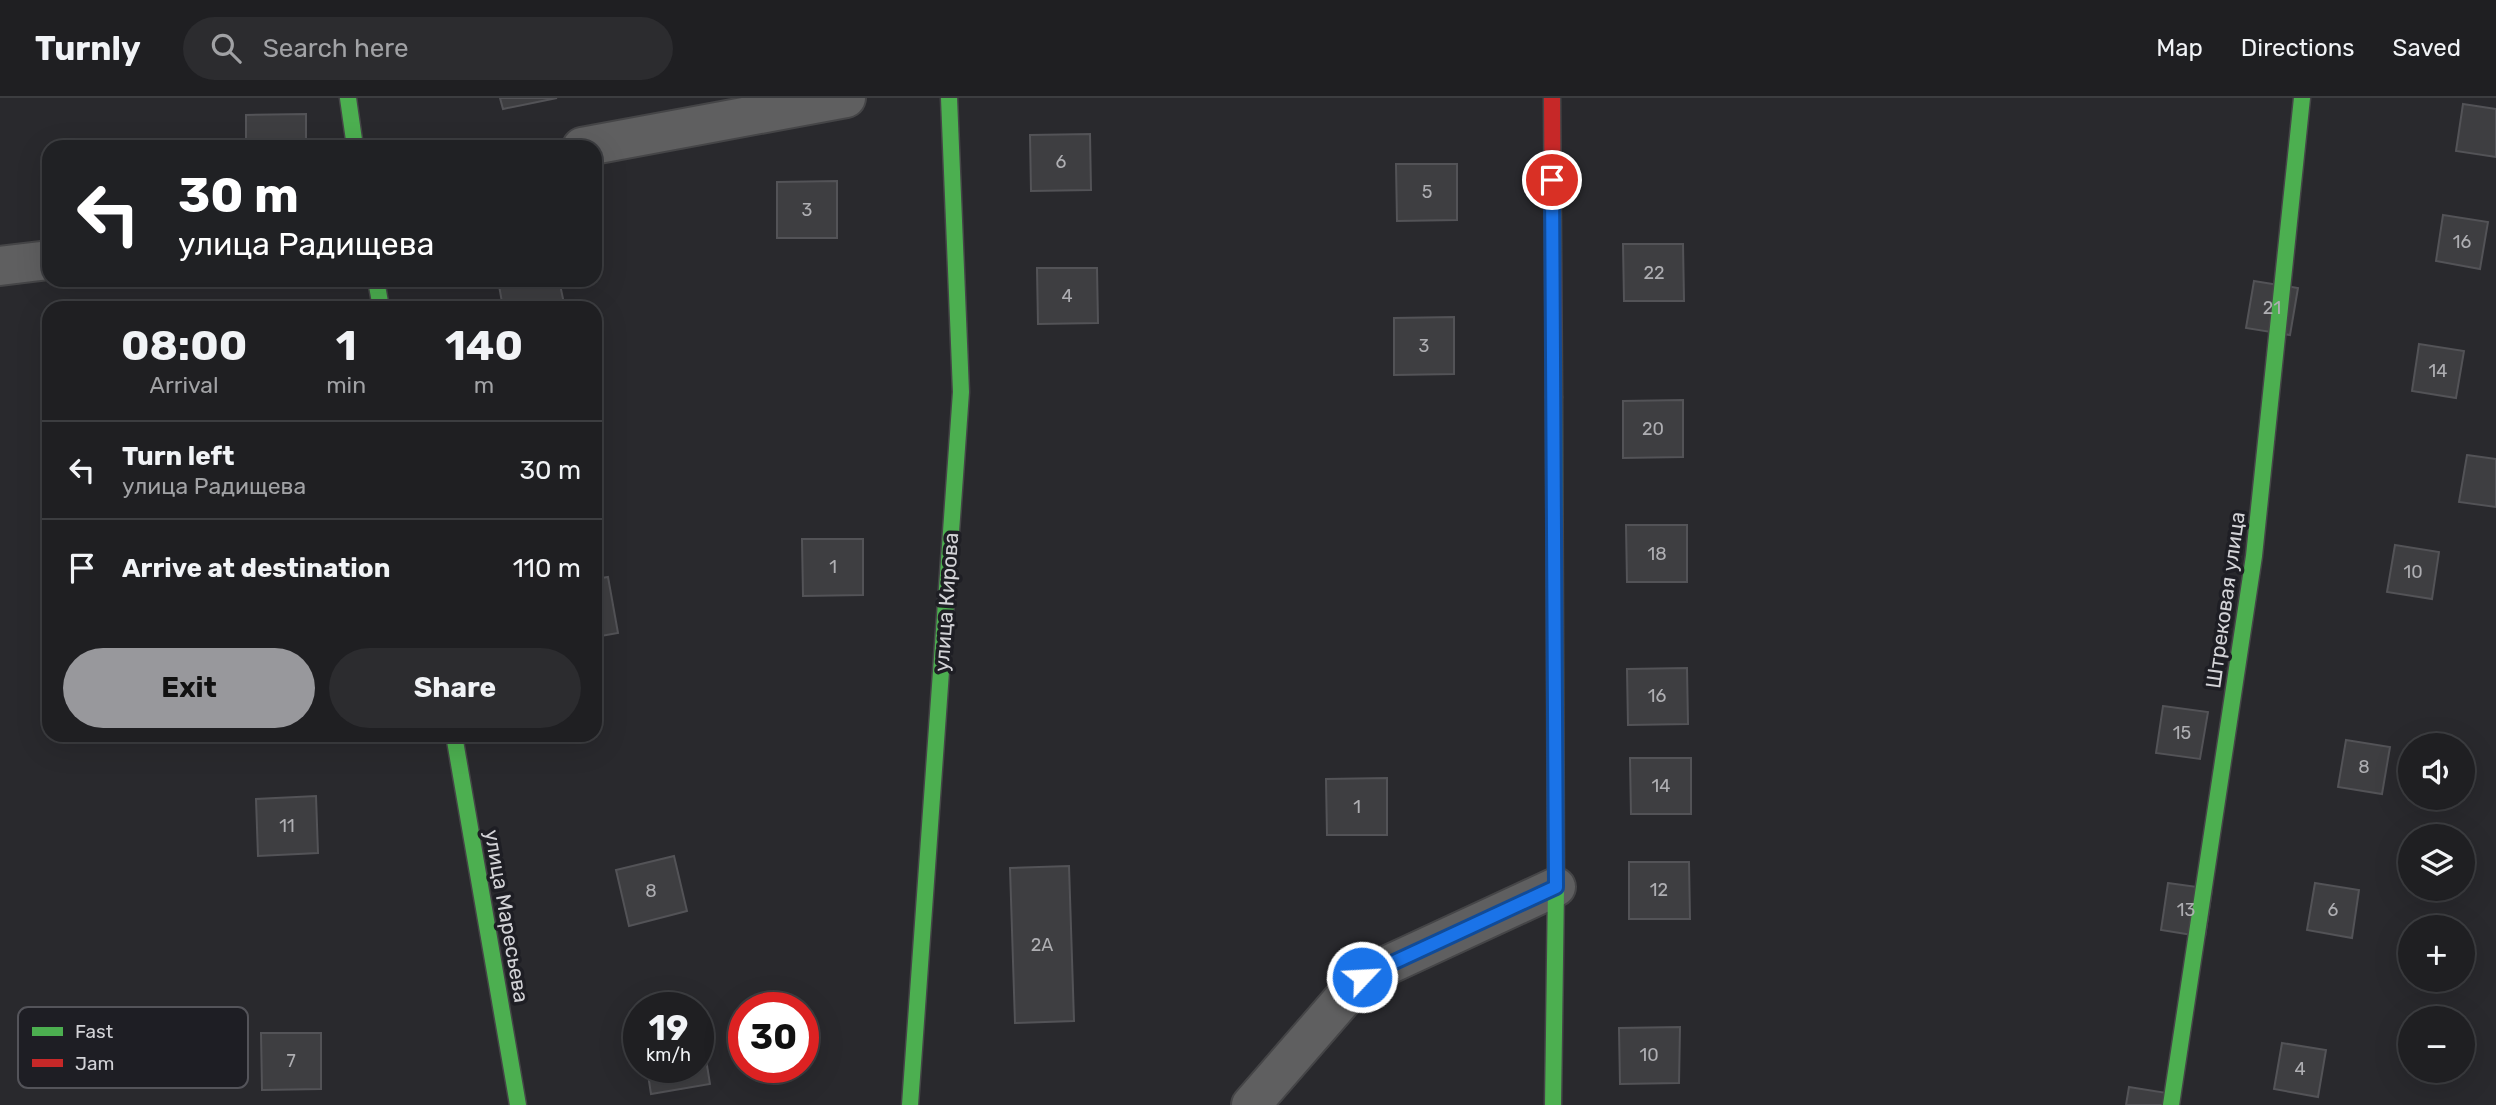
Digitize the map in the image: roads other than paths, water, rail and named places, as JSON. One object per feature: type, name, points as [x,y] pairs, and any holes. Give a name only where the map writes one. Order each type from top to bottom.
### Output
[{"type":"street","points":[[348,98],[354,140]]},
{"type":"street","points":[[602,143],[846,98]]},
{"type":"street","name":"улица Кирова","points":[[910,1105],[961,392],[949,98]]},
{"type":"street","points":[[1552,98],[1556,887],[1553,1105]]},
{"type":"street","name":"Штрековая улица","points":[[2171,1105],[2254,556],[2302,98]]},
{"type":"street","points":[[0,266],[42,261]]},
{"type":"street","name":"улица Маресьева","points":[[455,742],[518,1105]]},
{"type":"street","points":[[1251,1105],[1362,977],[1556,887]]}]
